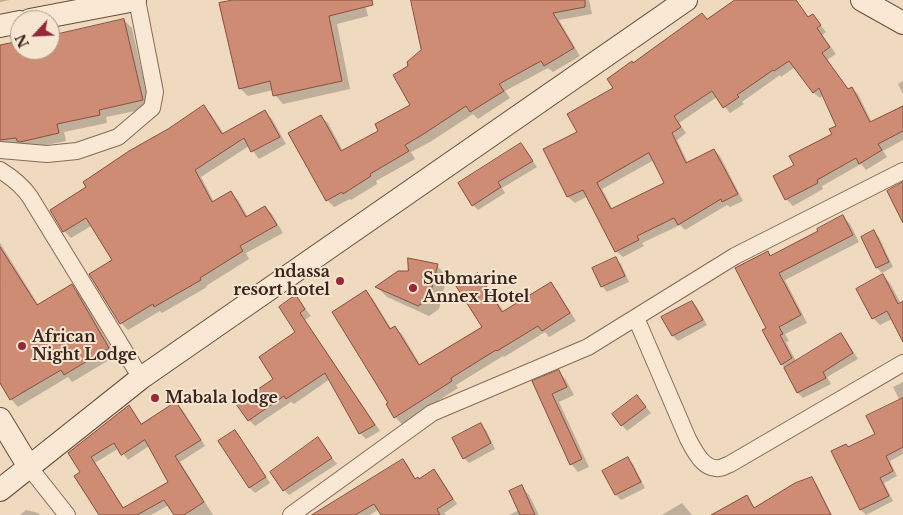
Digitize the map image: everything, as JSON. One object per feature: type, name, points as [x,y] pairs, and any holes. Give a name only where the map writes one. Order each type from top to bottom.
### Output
[{"type":"street","points":[[0,150],[47,154],[77,151],[118,137],[152,108],[156,92],[136,0],[60,14]]},
{"type":"street","points":[[0,490],[141,378],[686,0]]},
{"type":"street","points":[[862,0],[903,23]]},
{"type":"street","points":[[0,170],[18,182],[30,197],[141,378]]},
{"type":"street","points":[[291,515],[432,413],[588,347],[735,256],[903,171]]},
{"type":"street","points":[[636,318],[688,439],[698,456],[708,466],[718,468],[730,464],[903,363]]},
{"type":"street","points":[[0,419],[29,467],[67,515]]},
{"type":"building","points":[[233,0],[372,0],[373,5],[329,16],[342,81],[273,96],[270,81],[239,89],[219,3]]},
{"type":"building","points":[[411,0],[585,0],[585,7],[553,13],[574,48],[544,66],[541,61],[499,84],[504,91],[470,112],[466,106],[405,145],[409,151],[370,174],[371,176],[343,194],[342,192],[326,201],[288,133],[321,115],[341,151],[378,131],[375,124],[410,105],[393,75],[408,66],[407,62],[421,50]]},
{"type":"building","points":[[735,0],[796,0],[808,17],[813,14],[821,25],[817,28],[830,47],[822,53],[848,89],[852,87],[870,122],[903,106],[903,131],[878,144],[882,150],[859,164],[856,158],[817,180],[818,183],[785,200],[773,176],[794,165],[789,156],[832,134],[829,129],[836,126],[819,88],[813,93],[789,61],[737,95],[739,97],[723,108],[712,91],[674,116],[681,127],[672,133],[686,163],[714,149],[738,194],[722,202],[721,199],[678,225],[674,218],[637,236],[639,240],[615,252],[583,190],[567,197],[543,149],[577,132],[567,114],[613,88],[607,79],[632,61],[633,63],[702,13],[707,19]],"holes":[[[649,153],[664,183],[611,209],[597,183]]]},
{"type":"building","points":[[124,19],[143,100],[99,110],[100,115],[57,124],[59,133],[20,142],[16,138],[0,140],[0,45],[10,43],[10,60],[60,60],[60,34]]},
{"type":"building","points":[[204,105],[222,134],[265,110],[280,137],[251,152],[244,138],[195,170],[212,202],[231,191],[246,217],[265,206],[277,225],[240,246],[243,251],[200,278],[201,280],[154,307],[153,304],[120,324],[89,274],[112,260],[86,218],[63,232],[50,210],[86,187],[83,182]]},
{"type":"building","points":[[521,143],[533,161],[498,182],[501,187],[472,206],[458,183]]},
{"type":"building","points":[[903,182],[903,223],[887,191]]},
{"type":"building","points":[[843,215],[853,235],[779,273],[801,315],[779,327],[783,334],[780,335],[792,358],[781,365],[762,330],[766,328],[735,268],[768,251],[770,256],[818,231],[817,229]]},
{"type":"building","points":[[874,230],[889,262],[876,268],[861,237]]},
{"type":"building","points":[[0,247],[37,305],[72,284],[109,348],[64,375],[61,370],[10,400],[0,383]]},
{"type":"building","points":[[616,257],[625,276],[601,287],[592,268]]},
{"type":"building","name":"Submarine Annex Hotel","points":[[408,258],[438,264],[429,299],[418,306],[375,287],[398,271],[408,271]]},
{"type":"building","points":[[478,273],[502,312],[551,282],[570,313],[542,331],[538,326],[496,350],[451,378],[452,381],[394,418],[386,404],[388,403],[332,312],[366,290],[390,329],[395,326],[419,365],[482,327],[456,286]]},
{"type":"building","points":[[883,274],[898,304],[903,301],[903,342],[887,311],[872,319],[856,289]]},
{"type":"building","points":[[296,295],[305,309],[300,313],[375,425],[359,434],[325,373],[286,399],[284,396],[248,421],[236,404],[273,379],[259,357],[295,332],[279,307]]},
{"type":"building","points":[[692,301],[703,320],[672,336],[661,317]]},
{"type":"building","points":[[841,333],[853,353],[823,372],[826,378],[797,393],[784,368]]},
{"type":"building","points":[[559,370],[567,387],[552,394],[582,459],[570,465],[532,381]]},
{"type":"building","points":[[637,395],[646,407],[621,426],[612,414]]},
{"type":"building","points":[[903,398],[903,447],[886,456],[893,471],[880,478],[889,496],[860,510],[831,451],[846,444],[848,447],[875,434],[866,416]]},
{"type":"building","points":[[176,402],[201,440],[175,456],[204,502],[184,515],[174,515],[164,500],[137,515],[99,515],[74,476],[80,472],[68,453],[129,405],[141,424]],"holes":[[[145,440],[168,482],[123,508],[91,457],[114,443],[121,455]]]},
{"type":"building","points":[[481,423],[491,443],[463,459],[452,438]]},
{"type":"building","points":[[235,430],[266,477],[249,488],[218,441]]},
{"type":"building","points":[[318,437],[332,458],[283,491],[270,472]]},
{"type":"building","points":[[628,457],[641,482],[615,495],[602,471]]},
{"type":"building","points":[[403,459],[415,479],[418,477],[419,479],[434,469],[453,499],[437,509],[440,515],[381,515],[374,504],[355,515],[312,515]]},
{"type":"building","points":[[812,477],[831,515],[711,515],[747,495],[754,508],[795,483]]},
{"type":"building","points":[[522,485],[535,515],[520,515],[509,491]]},
{"type":"place","name":"ndassa resort hotel","points":[[340,281]]},
{"type":"place","name":"Submarine Annex Hotel","points":[[413,288]]},
{"type":"place","name":"African Night Lodge","points":[[22,346]]},
{"type":"place","name":"Mabala lodge","points":[[155,398]]}]
